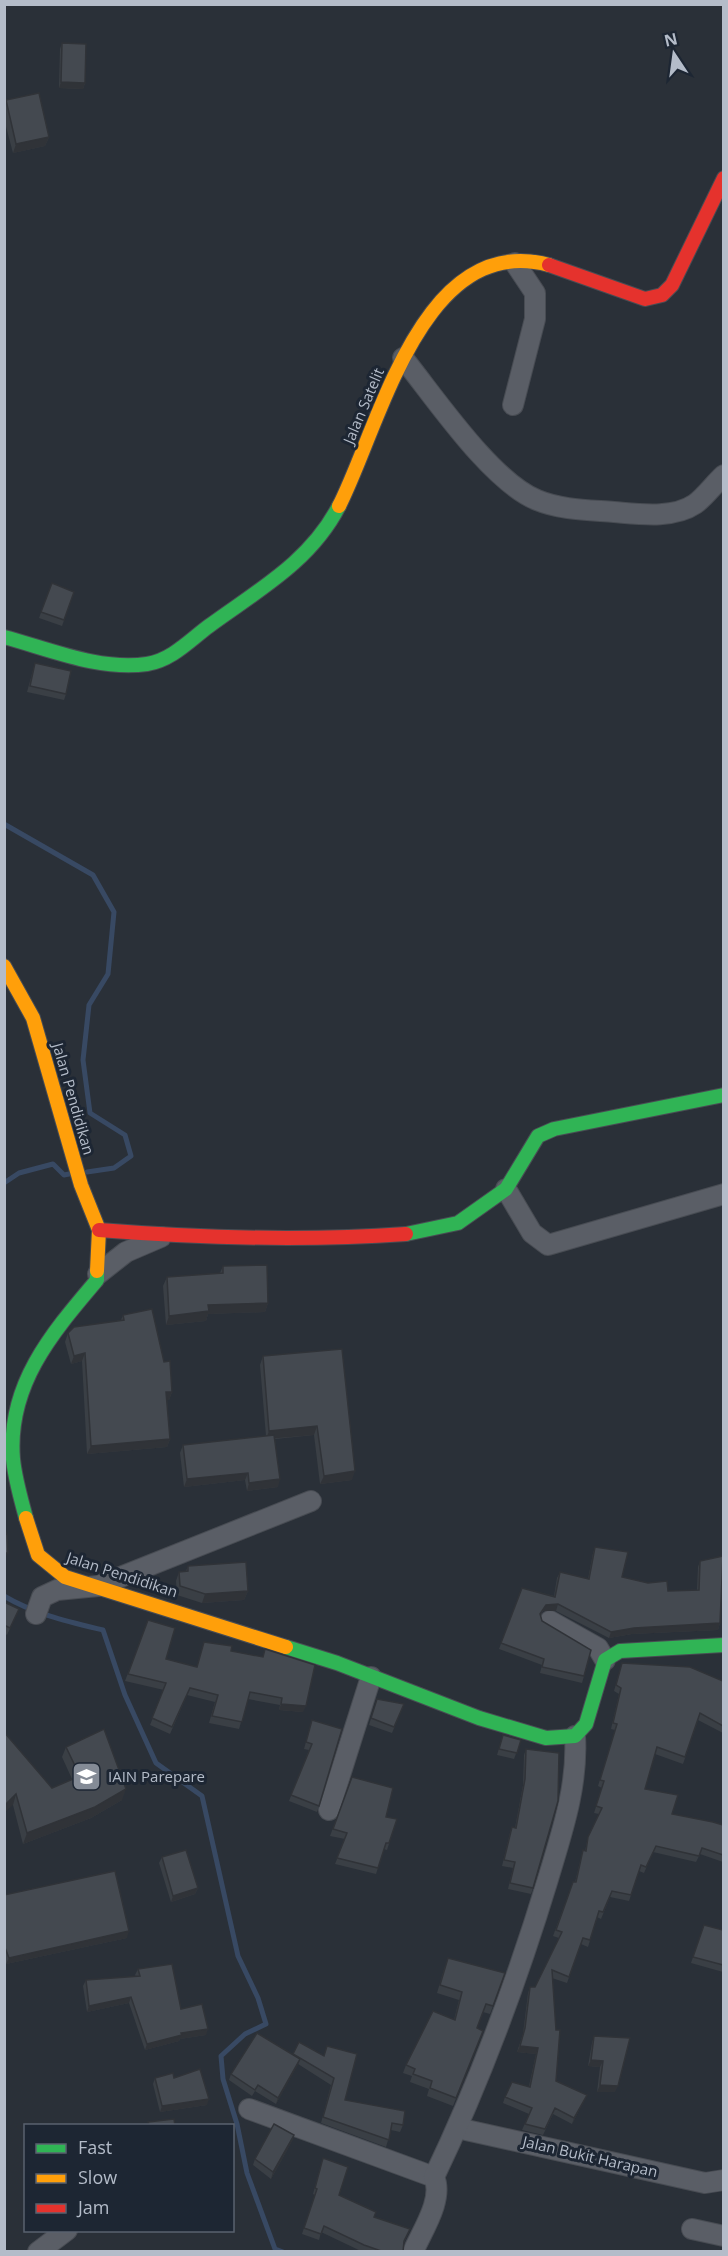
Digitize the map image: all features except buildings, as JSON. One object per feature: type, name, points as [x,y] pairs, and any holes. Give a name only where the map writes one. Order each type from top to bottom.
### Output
[{"type":"street","name":"Jalan Satelit","points":[[4,637],[108,663],[149,663],[172,654],[277,580],[308,553],[329,524],[351,480],[380,402],[403,358],[455,286],[469,275],[486,267],[540,262],[645,299],[662,295],[672,285],[681,268],[723,178]]},
{"type":"street","points":[[513,405],[535,319],[535,293],[515,263]]},
{"type":"street","points":[[403,358],[507,483],[539,501],[564,508],[617,513],[649,514],[680,511],[695,504],[723,475]]},
{"type":"street","name":"Jalan Pendidikan","points":[[4,966],[33,1018],[81,1185],[99,1230],[97,1280],[50,1335],[30,1370],[18,1398],[13,1460],[27,1525],[38,1555],[66,1577],[337,1663],[479,1718],[546,1738],[575,1736]]},
{"type":"street","points":[[99,1230],[166,1234],[359,1237],[415,1233],[458,1223],[506,1189],[538,1136],[554,1130],[723,1095]]},
{"type":"street","points":[[506,1189],[532,1233],[548,1245],[723,1194]]},
{"type":"street","points":[[98,1274],[126,1252],[166,1234]]},
{"type":"street","points":[[39,1606],[57,1590],[98,1586],[311,1501]]},
{"type":"street","points":[[550,1621],[598,1648],[605,1660]]},
{"type":"street","points":[[414,2252],[438,2189],[434,2177],[458,2128],[525,1956],[567,1812],[574,1778],[575,1736],[586,1724],[605,1660],[620,1651],[723,1645]]},
{"type":"street","points":[[329,1810],[371,1677]]},
{"type":"street","points":[[249,2109],[434,2177]]},
{"type":"street","name":"Jalan Bukit Harapan","points":[[458,2128],[705,2183],[723,2180]]},
{"type":"street","points":[[692,2229],[723,2236]]},
{"type":"street","points":[[38,2252],[64,2232]]},
{"type":"waterway","points":[[4,824],[93,875],[114,912],[108,974],[89,1005],[83,1060],[90,1113],[125,1135],[131,1156],[114,1168],[87,1172]]},
{"type":"waterway","points":[[4,1183],[19,1173],[53,1164],[64,1175],[69,1174]]},
{"type":"waterway","points":[[4,1596],[40,1613],[103,1630],[125,1695],[156,1763],[202,1796],[238,1956],[258,1998],[266,2024],[245,2034],[221,2056],[223,2079],[237,2124],[247,2173],[275,2249],[283,2252]]},
{"type":"traffic: fast","points":[[4,637],[93,662],[129,665],[156,662],[180,649],[282,574],[313,543],[339,506]]},
{"type":"traffic: fast","points":[[406,1234],[458,1223],[506,1189],[538,1136],[554,1129],[724,1095]]},
{"type":"traffic: fast","points":[[26,1518],[13,1459],[13,1432],[17,1407],[36,1362],[49,1340],[97,1280],[97,1271]]},
{"type":"traffic: fast","points":[[286,1647],[337,1663],[479,1718],[546,1738],[575,1736],[586,1724],[605,1660],[620,1651],[724,1645]]},
{"type":"traffic: slow","points":[[339,506],[390,386],[412,343],[438,305],[468,277],[505,262],[549,265]]},
{"type":"traffic: slow","points":[[4,966],[33,1018],[81,1185],[99,1230],[97,1271]]},
{"type":"traffic: slow","points":[[26,1518],[38,1555],[65,1577],[286,1647]]},
{"type":"traffic: jam","points":[[549,265],[645,299],[662,295],[672,285],[724,178]]},
{"type":"traffic: jam","points":[[99,1230],[252,1238],[406,1234]]},
{"type":"place","name":"IAIN Parepare","points":[[87,1777]]}]
